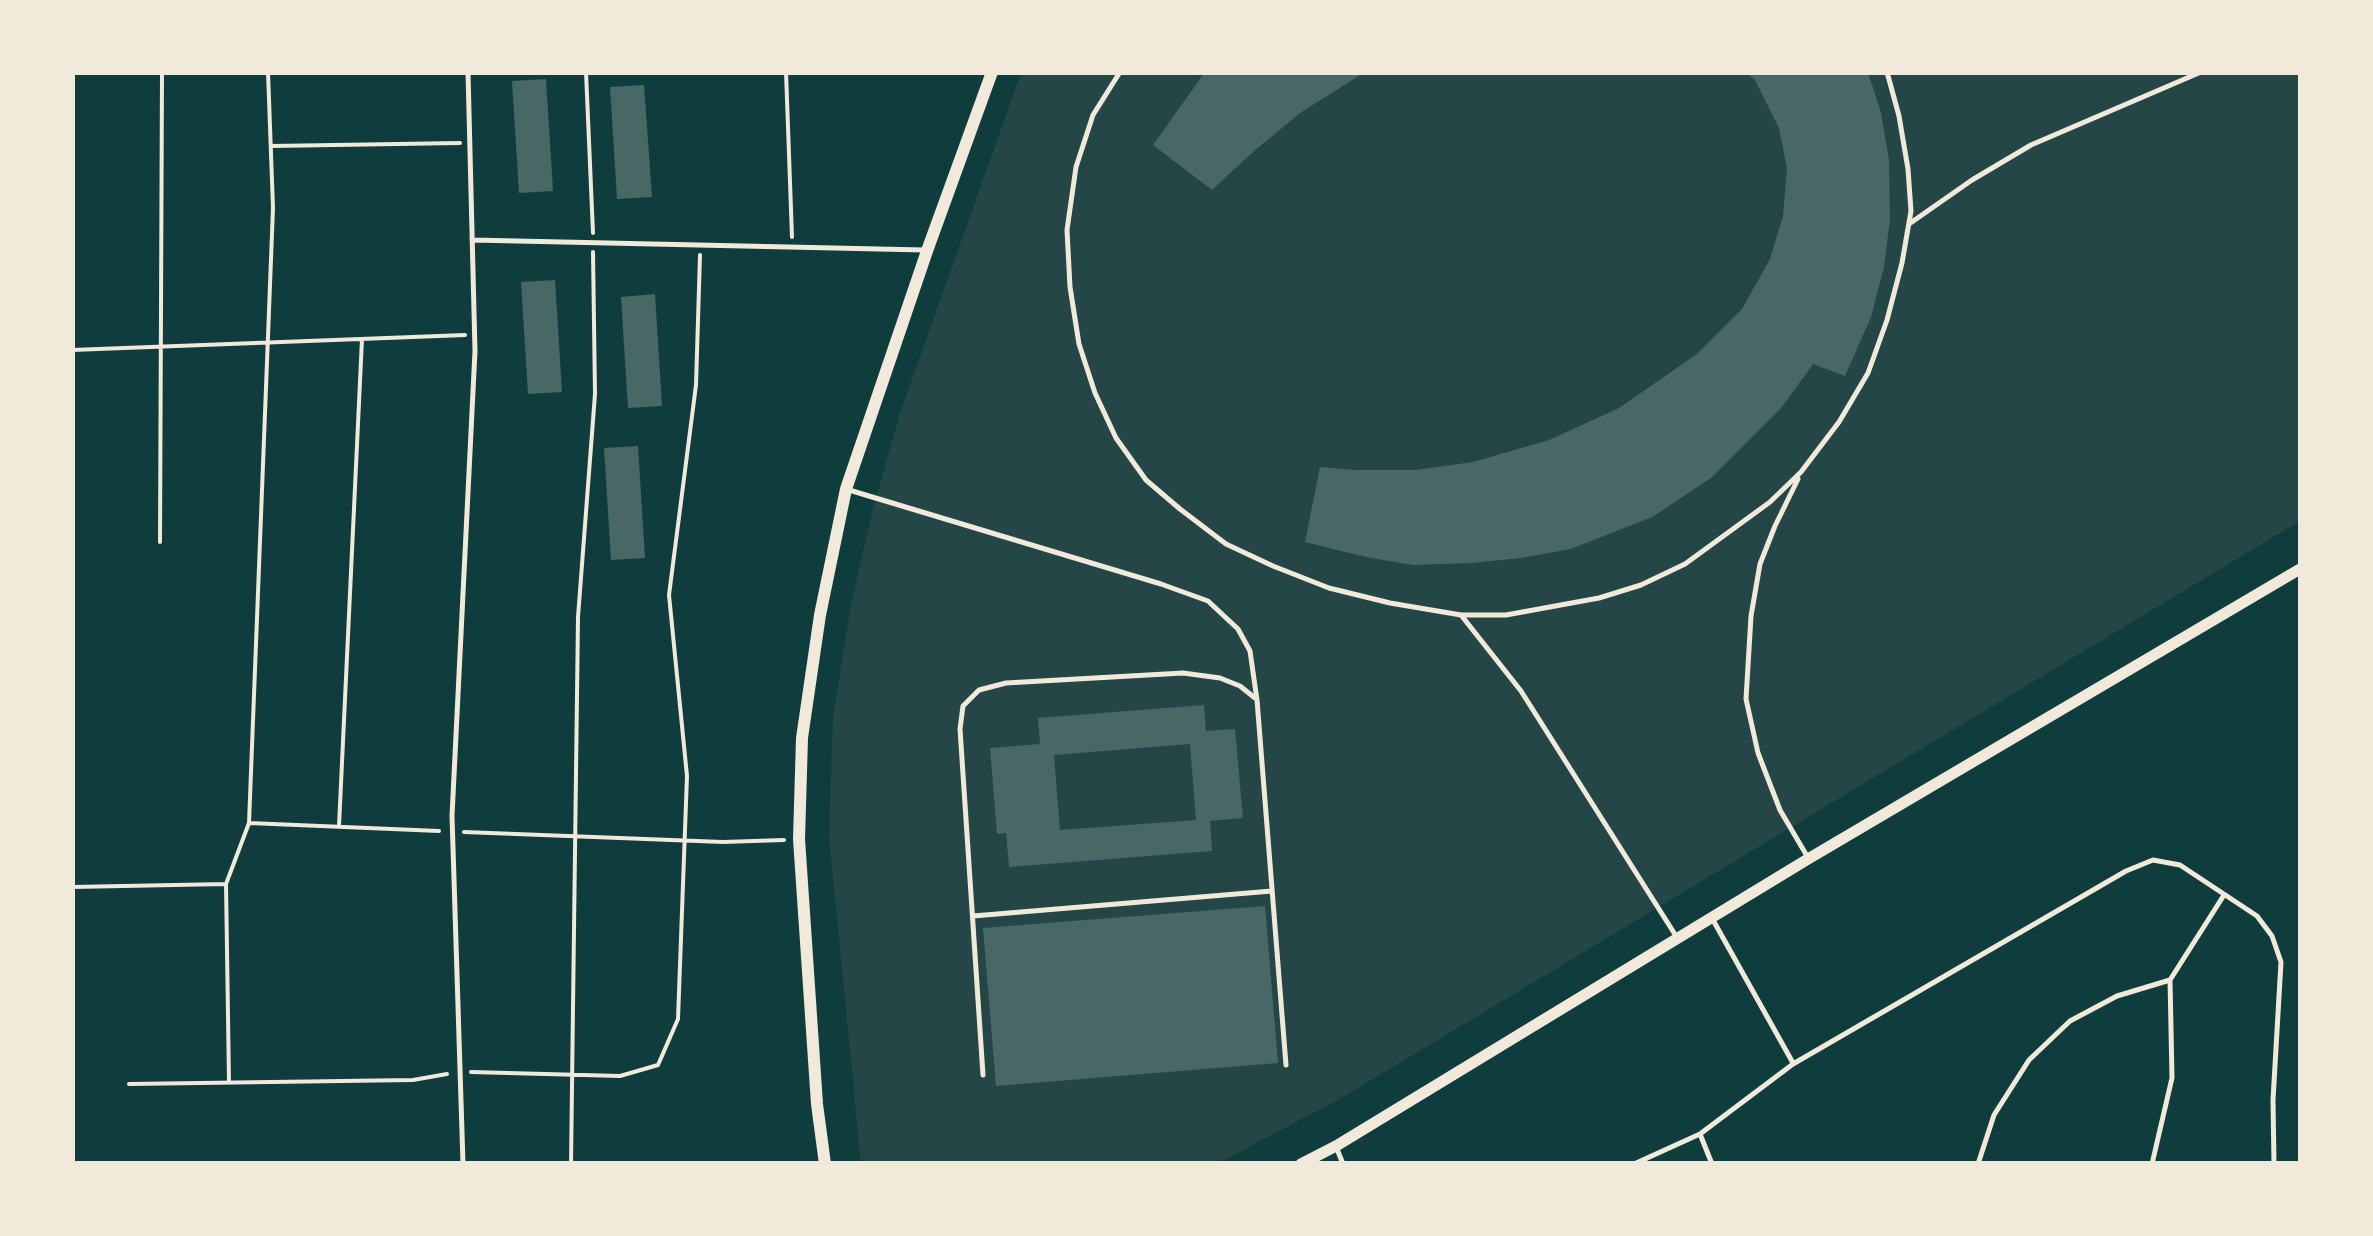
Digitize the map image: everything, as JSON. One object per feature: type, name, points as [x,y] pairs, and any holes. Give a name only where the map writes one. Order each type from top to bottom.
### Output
[{"type":"main road","points":[[825,1164],[817,1104],[799,839],[802,738],[820,615],[846,489],[992,72]]},
{"type":"street","points":[[1301,1164],[1808,858],[2300,569]]},
{"type":"lane","points":[[463,1164],[453,832],[475,334],[468,72]]},
{"type":"lane","points":[[1120,72],[1093,115],[1076,167],[1067,230],[1079,344],[1095,393],[1116,438],[1146,480],[1180,509],[1226,544],[1273,566],[1330,588],[1390,602],[1461,615],[1506,616],[1599,598],[1641,585],[1685,564],[1770,502],[1801,472],[1839,422],[1868,373],[1892,302],[1910,211],[1908,169],[1887,72]]},
{"type":"lane","points":[[1908,224],[2031,145],[2201,72]]},
{"type":"lane","points":[[472,240],[927,250]]},
{"type":"lane","points":[[1801,472],[1760,564],[1751,616],[1746,699],[1758,753],[1780,810],[1808,858]]},
{"type":"lane","points":[[846,489],[1161,584],[1208,601],[1238,629],[1250,651],[1257,700],[1286,1064]]},
{"type":"lane","points":[[1461,615],[1520,691],[1678,938]]},
{"type":"lane","points":[[983,1075],[960,729],[963,706],[980,690],[1006,683],[1183,673],[1220,678],[1240,686],[1257,700]]},
{"type":"lane","points":[[1634,1164],[1700,1134],[1793,1064],[2126,871],[2153,860],[2180,865],[2257,916],[2272,936],[2281,962],[2273,1100],[2274,1164]]},
{"type":"lane","points":[[973,916],[1272,890]]},
{"type":"lane","points":[[2152,1164],[2172,1078],[2170,980],[2224,895]]},
{"type":"lane","points":[[1712,917],[1793,1064]]},
{"type":"lane","points":[[1978,1164],[1994,1116],[2029,1060],[2070,1020],[2117,996],[2170,980]]},
{"type":"lane","points":[[1700,1134],[1712,1164]]},
{"type":"lane","points":[[1336,1146],[1343,1164]]},
{"type":"path","points":[[160,542],[162,72]]},
{"type":"path","points":[[229,1082],[226,884],[250,822],[273,208],[268,72]]},
{"type":"path","points":[[572,1164],[578,617],[596,394],[586,72]]},
{"type":"path","points":[[786,72],[793,247]]},
{"type":"path","points":[[270,146],[470,143]]},
{"type":"path","points":[[129,1084],[413,1080],[460,1072],[620,1076],[658,1065],[678,1020],[687,776],[669,595],[696,386],[700,245]]},
{"type":"path","points":[[72,350],[475,334]]},
{"type":"path","points":[[338,826],[362,338]]},
{"type":"path","points":[[250,822],[723,842],[799,839]]},
{"type":"path","points":[[72,888],[226,884]]},
{"type":"shaded area","points":[[1021,73],[2300,73],[2300,521],[1338,1100],[1218,1163],[861,1164],[829,836],[833,718],[850,610],[900,413]]},
{"type":"building","points":[[1205,72],[1365,72],[1300,113],[1212,190],[1153,145]]},
{"type":"building","points":[[1746,72],[1868,72],[1881,113],[1889,160],[1890,219],[1884,267],[1871,317],[1845,376],[1813,364],[1782,407],[1711,478],[1652,517],[1571,549],[1521,558],[1413,565],[1305,542],[1320,467],[1416,470],[1473,462],[1549,440],[1619,408],[1697,354],[1742,309],[1770,259],[1783,216],[1787,168],[1779,128],[1755,80]]},
{"type":"building","points":[[546,79],[553,191],[519,193],[512,81]]},
{"type":"building","points":[[644,85],[652,197],[617,199],[610,87]]},
{"type":"building","points":[[555,280],[562,392],[528,394],[521,282]]},
{"type":"building","points":[[655,294],[662,406],[628,408],[621,297]]},
{"type":"building","points":[[638,446],[645,558],[611,560],[604,448]]},
{"type":"building","points":[[1204,705],[1206,731],[1235,729],[1243,818],[1210,821],[1212,851],[1009,867],[1006,833],[997,834],[990,748],[1040,744],[1038,718]],"holes":[[[1190,744],[1196,820],[1060,830],[1054,755]]]},
{"type":"building","points":[[1265,906],[1278,1063],[996,1086],[983,928]]}]
